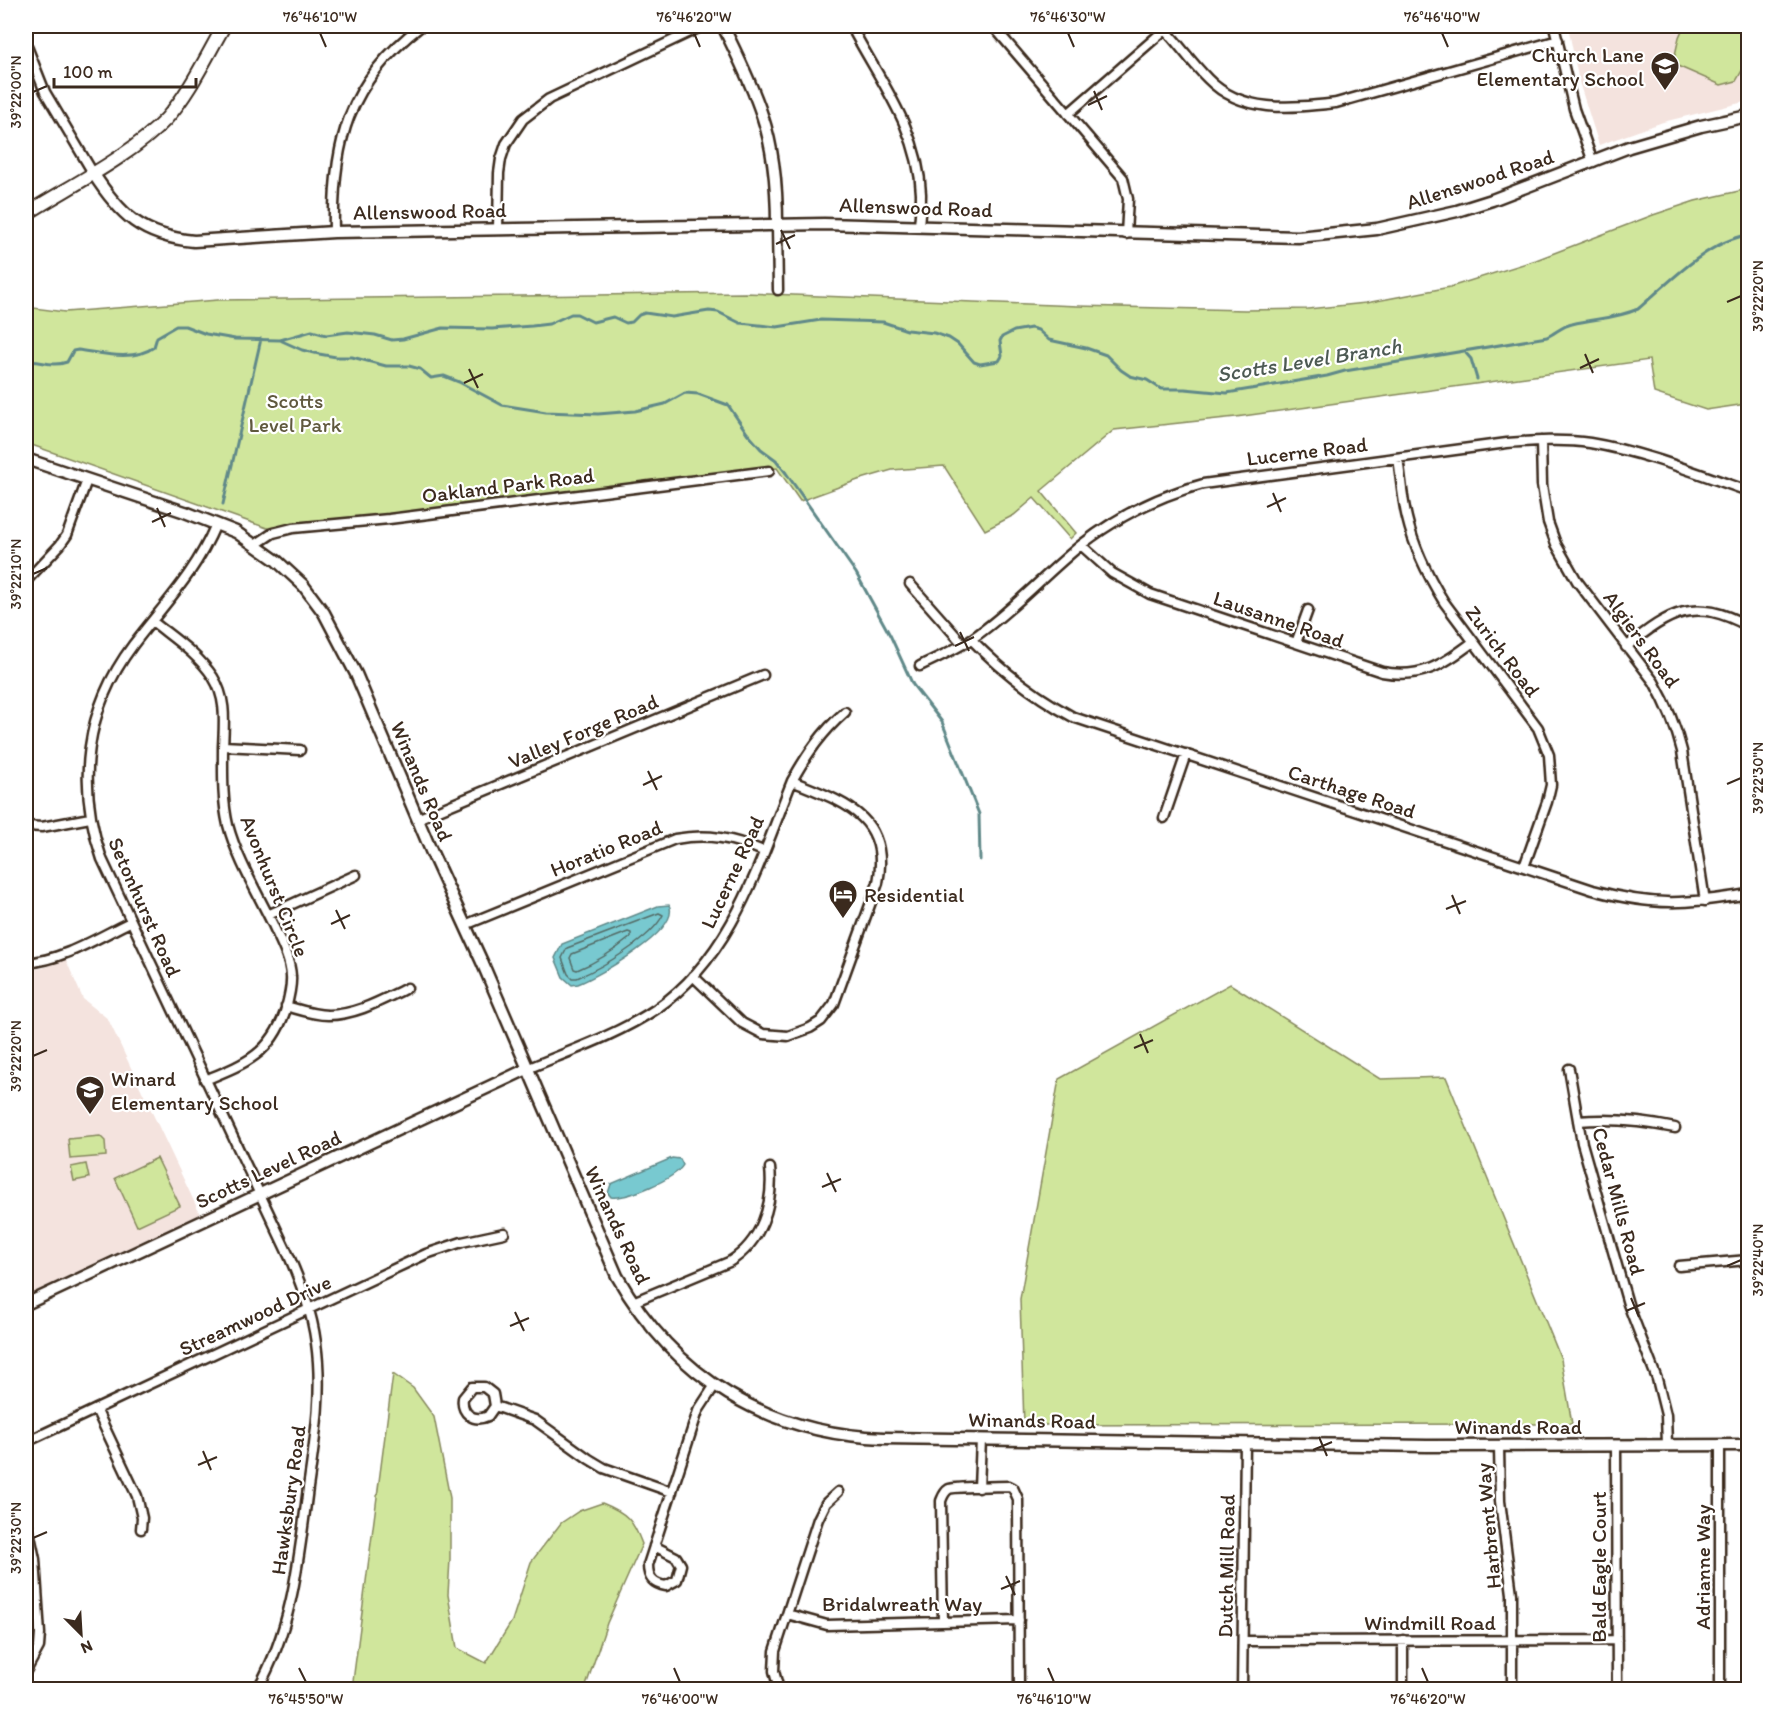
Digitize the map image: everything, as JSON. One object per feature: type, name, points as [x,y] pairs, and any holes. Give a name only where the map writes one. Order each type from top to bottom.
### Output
[{"type":"main road","points":[[26,214],[141,141],[166,118],[188,90],[224,26]]},
{"type":"street","points":[[334,232],[335,172],[344,130],[352,109],[382,61],[422,26]]},
{"type":"street","points":[[498,229],[501,159],[506,144],[524,119],[549,99],[703,26]]},
{"type":"street","points":[[723,26],[762,116],[771,150],[775,180],[778,290]]},
{"type":"street","points":[[851,26],[899,110],[909,133],[920,176],[919,226]]},
{"type":"street","points":[[993,26],[1123,178],[1128,199],[1126,234]]},
{"type":"street","points":[[1554,26],[1574,109],[1593,162]]},
{"type":"street","points":[[1068,114],[1166,27],[1209,80],[1223,92],[1251,104],[1273,107],[1336,103],[1558,40]]},
{"type":"street","points":[[26,44],[45,92],[93,173]]},
{"type":"street","name":"Allenswood Road","points":[[93,173],[116,207],[129,219],[159,235],[194,241],[334,232],[777,225],[919,226],[1126,234],[1298,237],[1377,228],[1457,211],[1629,147],[1690,129],[1749,116]]},
{"type":"street","name":"Lucerne Road","points":[[920,666],[972,639],[996,621],[1081,545],[1134,510],[1177,491],[1233,479],[1507,443],[1541,441],[1589,443],[1642,455],[1749,491]]},
{"type":"street","name":"Algiers Road","points":[[1541,441],[1542,485],[1548,522],[1556,544],[1577,581],[1654,682],[1676,728],[1682,751],[1705,901]]},
{"type":"street","name":"Zurich Road","points":[[1398,458],[1406,515],[1418,551],[1444,602],[1538,728],[1549,755],[1551,785],[1524,867]]},
{"type":"street","name":"Winands Road","points":[[26,459],[185,512],[236,532],[278,561],[297,579],[319,606],[333,627],[356,674],[610,1261],[633,1302],[665,1344],[703,1377],[747,1405],[771,1416],[816,1430],[860,1437],[1499,1446],[1749,1445]]},
{"type":"street","name":"Oakland Park Road","points":[[255,545],[273,533],[293,528],[389,519],[769,471]]},
{"type":"street","points":[[26,581],[67,535],[87,480]]},
{"type":"street","name":"Setonhurst Road","points":[[216,524],[185,580],[120,664],[111,680],[92,732],[88,766],[88,802],[90,818],[102,859],[298,1277],[310,1309]]},
{"type":"street","name":"Lausanne Road","points":[[1081,545],[1112,573],[1150,594],[1382,672],[1397,675],[1418,673],[1450,660],[1473,642]]},
{"type":"street","points":[[910,584],[963,644]]},
{"type":"street","points":[[1296,643],[1308,610]]},
{"type":"street","points":[[1626,646],[1662,620],[1688,611],[1712,611],[1749,626]]},
{"type":"street","name":"Avonhurst Circle","points":[[152,621],[192,654],[213,677],[224,705],[224,795],[228,824],[234,843],[289,962],[290,990],[274,1036],[265,1048],[239,1066],[205,1080]]},
{"type":"street","name":"Carthage Road","points":[[972,639],[1010,677],[1052,706],[1101,727],[1593,891],[1639,902],[1660,903],[1705,901],[1749,894]]},
{"type":"street","name":"Valley Forge Road","points":[[417,819],[763,675]]},
{"type":"street","name":"Lucerne Road","points":[[527,1069],[642,1018],[674,995],[710,958],[736,918],[792,781],[817,739],[845,712]]},
{"type":"street","points":[[224,747],[300,750]]},
{"type":"street","points":[[1164,818],[1186,754]]},
{"type":"street","points":[[693,976],[742,1023],[764,1034],[775,1036],[799,1033],[821,1021],[834,1004],[878,883],[881,870],[880,858],[874,834],[855,809],[844,802],[792,781]]},
{"type":"street","points":[[26,826],[42,827],[90,818]]},
{"type":"street","name":"Horatio Road","points":[[465,925],[675,839],[692,836],[726,838],[763,851]]},
{"type":"street","points":[[268,915],[356,875]]},
{"type":"street","points":[[26,963],[46,960],[63,954],[130,922]]},
{"type":"street","points":[[286,1006],[327,1015],[343,1013],[358,1010],[407,988]]},
{"type":"street","name":"Scotts Level Road","points":[[26,1304],[527,1069]]},
{"type":"street","name":"Cedar Mills Road","points":[[1569,1069],[1582,1143],[1628,1304],[1657,1379],[1666,1415],[1667,1445]]},
{"type":"street","points":[[1578,1120],[1620,1119],[1675,1128]]},
{"type":"street","points":[[633,1302],[741,1255],[756,1237],[768,1203],[771,1191],[770,1168]]},
{"type":"street","name":"Streamwood Drive","points":[[26,1442],[426,1254],[462,1242],[504,1233]]},
{"type":"street","points":[[1679,1266],[1749,1260]]},
{"type":"street","name":"Hawksbury Road","points":[[256,1689],[268,1670],[280,1642],[296,1584],[319,1393],[316,1344],[310,1309]]},
{"type":"street","points":[[654,1546],[676,1557],[681,1565],[677,1580],[666,1586],[654,1582],[650,1577],[648,1565],[654,1546],[672,1492],[698,1411],[715,1385]]},
{"type":"street","points":[[495,1406],[535,1420],[604,1468],[672,1492]]},
{"type":"street","points":[[96,1409],[140,1505],[141,1529]]},
{"type":"street","points":[[979,1488],[981,1439]]},
{"type":"street","name":"Dutch Mill Road","points":[[1242,1689],[1245,1443]]},
{"type":"street","name":"Bald Eagle Court","points":[[1616,1445],[1617,1689]]},
{"type":"street","name":"Adrianne Way","points":[[1720,1445],[1720,1689]]},
{"type":"street","name":"Harbrent Way","points":[[1499,1446],[1500,1501],[1512,1594],[1512,1689]]},
{"type":"street","points":[[943,1622],[941,1501],[946,1491],[956,1487],[1005,1486],[1013,1488],[1018,1499],[1019,1689]]},
{"type":"street","points":[[779,1689],[773,1661],[787,1614],[818,1519],[826,1503],[838,1492]]},
{"type":"street","points":[[26,1517],[35,1559],[40,1634],[39,1647],[26,1671]]},
{"type":"street","name":"Bridalwreath Way","points":[[787,1614],[827,1625],[1019,1620]]},
{"type":"street","points":[[1403,1640],[1403,1689]]},
{"type":"street","name":"Windmill Road","points":[[1243,1641],[1617,1640]]},
{"type":"shaded area","name":"Church Lane Elementary School","points":[[1568,26],[1748,26],[1748,101],[1663,122],[1599,145],[1579,82]]},
{"type":"shaded area","name":"Winard Elementary School","points":[[66,960],[83,999],[108,1019],[200,1214],[26,1296],[26,970],[43,968]]},
{"type":"green space","points":[[1684,26],[1748,26],[1748,60],[1736,81],[1721,85],[1673,64]]},
{"type":"green space","name":"Scotts Level Park","points":[[1748,189],[1748,401],[1746,404],[1706,410],[1654,393],[1649,360],[1236,417],[1114,430],[1041,491],[1076,533],[1070,539],[1034,498],[1014,515],[985,530],[944,466],[892,470],[800,501],[777,468],[267,528],[26,443],[26,307],[65,312],[218,300],[745,293],[1078,306],[1245,310],[1308,309],[1366,303],[1450,287],[1536,260],[1695,201]]},
{"type":"green space","points":[[1230,984],[1380,1079],[1446,1077],[1561,1359],[1572,1424],[1024,1425],[1020,1299],[1059,1079]]},
{"type":"green space","points":[[100,1136],[105,1141],[106,1156],[70,1159],[68,1139]]},
{"type":"green space","points":[[157,1158],[180,1206],[137,1226],[115,1178]]},
{"type":"green space","points":[[86,1164],[89,1178],[74,1181],[71,1167]]},
{"type":"green space","points":[[393,1374],[413,1388],[434,1417],[450,1498],[448,1595],[457,1648],[486,1663],[512,1621],[531,1562],[561,1523],[579,1511],[602,1503],[618,1510],[632,1523],[642,1544],[607,1623],[585,1689],[352,1689]]},
{"type":"water","points":[[669,905],[670,915],[663,927],[636,951],[578,984],[572,985],[563,977],[555,958],[562,944],[658,906]]},
{"type":"water","points":[[672,1158],[680,1159],[683,1165],[661,1182],[628,1195],[611,1197],[608,1193],[611,1184]]},
{"type":"waterway","name":"Scotts Level Branch","points":[[26,362],[61,364],[67,362],[73,351],[78,350],[117,355],[146,352],[154,347],[157,337],[176,326],[185,326],[206,334],[235,339],[280,340],[312,331],[326,335],[348,332],[375,335],[392,340],[443,328],[492,329],[549,324],[571,314],[577,314],[593,322],[613,317],[626,323],[632,322],[645,313],[672,317],[709,311],[718,312],[740,323],[777,327],[821,320],[883,322],[907,330],[934,333],[949,338],[958,344],[974,362],[980,364],[999,361],[1002,356],[1000,341],[1002,337],[1014,331],[1031,328],[1038,330],[1049,340],[1106,355],[1130,376],[1147,380],[1161,389],[1227,393],[1547,337],[1568,325],[1630,312],[1638,309],[1689,264],[1704,254],[1718,245],[1748,235]]},
{"type":"waterway","points":[[223,504],[261,339]]},
{"type":"waterway","points":[[282,341],[302,350],[319,354],[352,357],[386,366],[409,366],[420,369],[431,378],[444,376],[459,382],[502,405],[546,412],[598,414],[635,411],[665,404],[685,393],[698,394],[728,405],[747,433],[761,449],[776,460],[786,473],[856,573],[891,637],[913,685],[942,722],[979,814],[980,860]]},
{"type":"waterway","points":[[1464,351],[1471,359],[1477,379]]},
{"type":"place","name":"Church Lane Elementary School","points":[[1665,92]]},
{"type":"place","name":"Residential","points":[[843,920]]},
{"type":"place","name":"Winard Elementary School","points":[[90,1116]]}]
